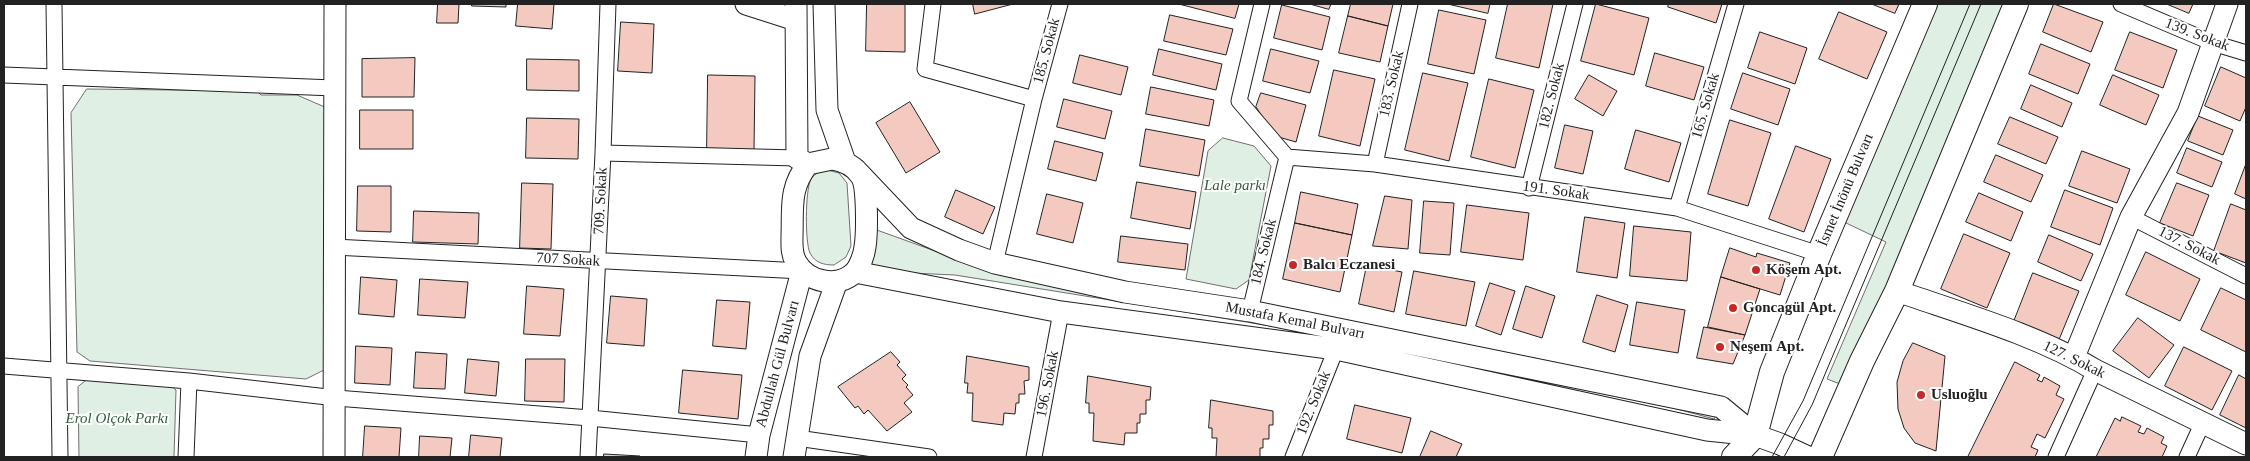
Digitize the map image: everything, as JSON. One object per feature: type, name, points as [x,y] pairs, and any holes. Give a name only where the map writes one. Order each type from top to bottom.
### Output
[{"type":"main road","points":[[334,457],[336,398],[334,88],[336,4]]},
{"type":"main road","points":[[746,4],[796,12],[802,160],[793,194],[792,252],[802,271]]},
{"type":"main road","points":[[824,4],[827,110],[850,165]]},
{"type":"main road","name":"İsmet İnönü Bulvarı","points":[[1734,457],[1755,435],[1772,372],[1925,4]]},
{"type":"main road","points":[[1820,457],[1862,361],[1897,291],[2016,4]]},
{"type":"main road","points":[[2074,357],[2131,217],[2188,113],[2227,4]]},
{"type":"main road","points":[[802,160],[832,159],[850,165]]},
{"type":"main road","name":"Mustafa Kemal Bulvarı","points":[[850,165],[912,228],[959,250],[995,263],[1125,292],[1250,311],[1721,407],[1755,435]]},
{"type":"main road","name":"Abdullah Gül Bulvarı","points":[[795,448],[810,356],[846,277],[863,256],[866,246],[864,187],[862,177],[850,165]]},
{"type":"main road","name":"Mustafa Kemal Bulvarı","points":[[802,271],[821,280],[846,277],[1061,312],[1336,349],[1707,430],[1755,435],[1808,457]]},
{"type":"main road","name":"Abdullah Gül Bulvarı","points":[[756,457],[759,435],[802,271]]},
{"type":"main road","name":"127. Sokak","points":[[1897,291],[1989,323],[2074,357],[2095,370],[2246,444]]},
{"type":"street","points":[[54,4],[60,457]]},
{"type":"street","name":"709. Sokak","points":[[588,457],[603,153],[608,4]]},
{"type":"street","points":[[933,4],[925,69],[1034,99]]},
{"type":"street","name":"185. Sokak","points":[[995,263],[1034,99],[1060,4]]},
{"type":"street","points":[[1262,4],[1239,101],[1287,157]]},
{"type":"street","name":"183. Sokak","points":[[1375,164],[1410,4]]},
{"type":"street","name":"182. Sokak","points":[[1529,188],[1575,4]]},
{"type":"street","name":"165. Sokak","points":[[1677,208],[1736,4]]},
{"type":"street","name":"139. Sokak","points":[[2121,4],[2213,43],[2246,53]]},
{"type":"street","points":[[4,76],[334,88]]},
{"type":"street","points":[[603,153],[802,160]]},
{"type":"street","name":"191. Sokak","points":[[1287,157],[1375,164],[1529,188],[1677,208],[1820,254]]},
{"type":"street","name":"184. Sokak","points":[[1250,311],[1287,157]]},
{"type":"street","name":"137. Sokak","points":[[2131,217],[2246,276]]},
{"type":"street","name":"707 Sokak","points":[[334,247],[802,271]]},
{"type":"street","name":"196. Sokak","points":[[1034,457],[1061,312]]},
{"type":"street","name":"192. Sokak","points":[[1292,457],[1336,349]]},
{"type":"street","points":[[4,366],[189,381],[336,398],[590,418],[759,435]]},
{"type":"street","points":[[2056,457],[2095,370]]},
{"type":"street","points":[[186,457],[189,381]]},
{"type":"street","points":[[2187,457],[2203,422]]},
{"type":"street","points":[[795,448],[929,457]]},
{"type":"green space","points":[[1937,4],[2016,4],[1848,387],[1827,379],[1886,242],[1844,222]]},
{"type":"green space","points":[[87,89],[257,91],[261,95],[297,95],[327,108],[330,367],[306,379],[90,361],[77,352],[71,113]]},
{"type":"green space","name":"Lale parkı","points":[[1223,138],[1254,146],[1271,166],[1249,280],[1236,289],[1186,279],[1208,151]]},
{"type":"green space","points":[[827,170],[839,173],[847,183],[851,246],[846,257],[834,265],[823,264],[814,259],[810,253],[807,239],[809,185],[814,175]]},
{"type":"green space","points":[[874,229],[971,264],[1718,412],[1714,419],[1625,395],[1308,332],[955,275],[867,271]]},
{"type":"green space","name":"Erol Olçok Parkı","points":[[88,379],[168,383],[176,390],[174,457],[79,457],[78,387]]},
{"type":"building","points":[[438,4],[459,4],[458,23],[437,23]]},
{"type":"building","points":[[472,4],[506,4],[506,7],[472,6]]},
{"type":"building","points":[[518,4],[554,4],[552,29],[516,26]]},
{"type":"building","points":[[867,4],[905,4],[905,52],[866,51]]},
{"type":"building","points":[[973,4],[1013,4],[975,14]]},
{"type":"building","points":[[1179,4],[1239,4],[1235,18]]},
{"type":"building","points":[[1310,4],[1331,4],[1329,9]]},
{"type":"building","points":[[1351,4],[1393,4],[1388,26],[1348,16]]},
{"type":"building","points":[[1448,4],[1490,4],[1488,13]]},
{"type":"building","points":[[1508,4],[1553,4],[1539,68],[1496,58]]},
{"type":"building","points":[[1596,4],[1649,18],[1634,75],[1581,61]]},
{"type":"building","points":[[1669,4],[1722,4],[1716,23],[1668,7]]},
{"type":"building","points":[[1872,4],[1899,4],[1895,13]]},
{"type":"building","points":[[2054,4],[2103,22],[2091,52],[2043,32]]},
{"type":"building","points":[[2167,4],[2193,4],[2189,13]]},
{"type":"building","points":[[1282,5],[1330,17],[1322,50],[1274,38]]},
{"type":"building","points":[[1439,10],[1486,20],[1474,74],[1428,64]]},
{"type":"building","points":[[1839,12],[1887,32],[1867,79],[1819,59]]},
{"type":"building","points":[[1170,15],[1233,29],[1226,55],[1164,41]]},
{"type":"building","points":[[1348,16],[1388,26],[1380,62],[1339,53]]},
{"type":"building","points":[[621,22],[654,24],[652,73],[618,71]]},
{"type":"building","points":[[1760,32],[1807,48],[1795,84],[1748,68]]},
{"type":"building","points":[[2130,32],[2177,50],[2163,88],[2115,70]]},
{"type":"building","points":[[2041,44],[2090,64],[2078,94],[2029,74]]},
{"type":"building","points":[[1159,49],[1222,64],[1216,90],[1153,75]]},
{"type":"building","points":[[1271,49],[1319,61],[1310,93],[1263,81]]},
{"type":"building","points":[[1655,53],[1704,67],[1694,100],[1646,86]]},
{"type":"building","points":[[1080,55],[1128,67],[1121,95],[1073,83]]},
{"type":"building","points":[[415,58],[414,97],[362,97],[362,59]]},
{"type":"building","points":[[527,59],[579,60],[579,91],[527,90]]},
{"type":"building","points":[[2221,67],[2246,78],[2246,107],[2240,121],[2205,106]]},
{"type":"building","points":[[1334,70],[1375,79],[1360,146],[1319,136]]},
{"type":"building","points":[[1423,73],[1468,83],[1449,161],[1405,150]]},
{"type":"building","points":[[1743,73],[1790,89],[1778,125],[1731,109]]},
{"type":"building","points":[[708,75],[755,76],[754,150],[707,149]]},
{"type":"building","points":[[1589,75],[1617,91],[1603,116],[1575,99]]},
{"type":"building","points":[[2113,75],[2159,95],[2146,125],[2100,105]]},
{"type":"building","points":[[1489,79],[1534,90],[1515,168],[1471,157]]},
{"type":"building","points":[[2031,85],[2072,103],[2062,127],[2021,109]]},
{"type":"building","points":[[1151,87],[1214,100],[1209,126],[1146,114]]},
{"type":"building","points":[[1261,93],[1306,105],[1296,142],[1275,136],[1256,107]]},
{"type":"building","points":[[1064,99],[1112,111],[1105,139],[1057,127]]},
{"type":"building","points":[[910,102],[940,152],[906,173],[876,123]]},
{"type":"building","points":[[360,110],[413,110],[413,149],[360,149]]},
{"type":"building","points":[[2198,116],[2233,130],[2223,155],[2188,141]]},
{"type":"building","points":[[2010,117],[2058,137],[2046,164],[1998,144]]},
{"type":"building","points":[[527,118],[579,119],[578,159],[526,158]]},
{"type":"building","points":[[1730,120],[1771,133],[1748,206],[1708,194]]},
{"type":"building","points":[[1565,125],[1593,131],[1583,174],[1555,168]]},
{"type":"building","points":[[1146,129],[1205,140],[1199,176],[1140,166]]},
{"type":"building","points":[[1636,130],[1681,143],[1669,182],[1625,169]]},
{"type":"building","points":[[1055,141],[1103,153],[1096,181],[1048,169]]},
{"type":"building","points":[[1796,146],[1831,159],[1804,232],[1769,219]]},
{"type":"building","points":[[2187,148],[2222,162],[2212,187],[2177,173]]},
{"type":"building","points":[[2082,151],[2130,169],[2117,203],[2069,186]]},
{"type":"building","points":[[1996,155],[2043,175],[2031,202],[1984,182]]},
{"type":"building","points":[[2246,164],[2246,199],[2235,194]]},
{"type":"building","points":[[1137,182],[1196,192],[1190,229],[1131,218]]},
{"type":"building","points":[[522,183],[553,184],[551,249],[520,248]]},
{"type":"building","points":[[2177,183],[2209,195],[2193,236],[2160,223]]},
{"type":"building","points":[[358,186],[391,186],[391,232],[357,231]]},
{"type":"building","points":[[956,190],[995,207],[983,234],[945,217]]},
{"type":"building","points":[[2065,190],[2113,208],[2100,245],[2051,227]]},
{"type":"building","points":[[1301,192],[1358,204],[1352,235],[1295,223]]},
{"type":"building","points":[[1979,193],[2023,212],[2011,241],[1966,222]]},
{"type":"building","points":[[1047,194],[1083,203],[1073,243],[1037,234]]},
{"type":"building","points":[[1385,196],[1412,200],[1408,249],[1373,246]]},
{"type":"building","points":[[1424,201],[1454,203],[1450,255],[1420,253]]},
{"type":"building","points":[[2231,204],[2246,210],[2246,263],[2214,251]]},
{"type":"building","points":[[1467,205],[1529,213],[1523,260],[1461,252]]},
{"type":"building","points":[[414,211],[479,213],[478,244],[413,242]]},
{"type":"building","points":[[1585,217],[1625,223],[1617,278],[1577,272]]},
{"type":"building","points":[[1295,223],[1352,235],[1340,292],[1283,279]]},
{"type":"building","points":[[1634,226],[1691,232],[1687,281],[1630,276]]},
{"type":"building","points":[[1964,234],[2010,253],[1987,308],[1941,289]]},
{"type":"building","points":[[2049,235],[2093,254],[2081,281],[2038,262]]},
{"type":"building","points":[[1121,236],[1188,244],[1185,270],[1118,262]]},
{"type":"building","name":"Köşem Apt.","points":[[1730,248],[1756,257],[1757,253],[1790,263],[1780,295],[1721,277]]},
{"type":"building","points":[[2146,252],[2200,279],[2180,321],[2126,295]]},
{"type":"building","points":[[1367,265],[1402,272],[1394,312],[1359,304]]},
{"type":"building","points":[[1414,271],[1475,282],[1466,326],[1406,314]]},
{"type":"building","points":[[2033,273],[2079,291],[2058,342],[2013,324]]},
{"type":"building","points":[[361,277],[397,280],[394,317],[359,314]]},
{"type":"building","name":"Goncagül Apt.","points":[[1721,277],[1760,289],[1745,335],[1708,327]]},
{"type":"building","points":[[420,279],[468,282],[465,318],[418,315]]},
{"type":"building","points":[[1490,283],[1515,291],[1501,335],[1476,326]]},
{"type":"building","points":[[527,286],[564,289],[560,336],[524,334]]},
{"type":"building","points":[[1526,286],[1555,296],[1542,338],[1513,329]]},
{"type":"building","points":[[2221,288],[2246,300],[2246,352],[2201,330]]},
{"type":"building","points":[[1597,295],[1628,305],[1615,352],[1583,342]]},
{"type":"building","points":[[611,296],[647,299],[644,346],[607,343]]},
{"type":"building","points":[[717,300],[750,302],[746,349],[713,346]]},
{"type":"building","points":[[1637,302],[1685,310],[1678,353],[1630,345]]},
{"type":"building","points":[[2138,318],[2174,345],[2149,378],[2113,351]]},
{"type":"building","name":"Neşem Apt.","points":[[1704,327],[1745,335],[1733,364],[1697,358]]},
{"type":"building","points":[[1913,343],[1945,356],[1936,451],[1915,443],[1904,428],[1898,409],[1897,382],[1903,361]]},
{"type":"building","points":[[356,346],[392,348],[390,385],[355,383]]},
{"type":"building","points":[[2184,347],[2232,371],[2212,410],[2165,386]]},
{"type":"building","points":[[416,352],[447,354],[445,389],[414,388]]},
{"type":"building","points":[[891,352],[900,362],[897,365],[906,375],[902,379],[908,385],[906,387],[913,395],[904,403],[912,412],[887,431],[868,410],[864,414],[858,406],[855,408],[838,387]]},
{"type":"building","points":[[967,356],[1029,367],[1029,380],[1024,381],[1025,394],[1019,394],[1019,403],[1016,403],[1015,414],[1004,413],[1003,425],[972,421],[973,393],[967,393],[968,383],[965,383]]},
{"type":"building","points":[[468,359],[499,362],[496,396],[465,393]]},
{"type":"building","points":[[526,359],[565,359],[564,402],[525,401]]},
{"type":"building","points":[[2015,362],[2040,375],[2037,380],[2042,382],[2044,377],[2060,386],[2056,395],[2064,399],[2045,438],[2037,434],[2031,447],[2038,450],[2035,457],[1968,457]]},
{"type":"building","points":[[683,370],[742,375],[738,419],[679,413]]},
{"type":"building","points":[[2239,375],[2246,379],[2246,428],[2220,415]]},
{"type":"building","points":[[1088,376],[1151,387],[1150,400],[1146,400],[1146,414],[1140,414],[1140,423],[1137,423],[1137,433],[1125,433],[1124,445],[1093,441],[1094,413],[1089,413],[1089,403],[1086,403]]},
{"type":"building","points":[[1211,400],[1273,411],[1273,425],[1269,425],[1269,439],[1263,439],[1260,457],[1216,457],[1217,438],[1212,438],[1212,428],[1209,428]]},
{"type":"building","points":[[1355,405],[1411,418],[1402,453],[1347,439]]},
{"type":"building","points":[[2122,417],[2141,426],[2138,432],[2144,434],[2147,428],[2164,437],[2161,443],[2167,446],[2162,457],[2096,457],[2115,418],[2120,421]]},
{"type":"building","points":[[365,426],[401,428],[399,457],[363,457]]},
{"type":"building","points":[[1431,431],[1462,444],[1456,457],[1420,457]]},
{"type":"building","points":[[471,435],[502,438],[500,457],[469,457]]},
{"type":"building","points":[[420,436],[452,438],[450,457],[419,457]]},
{"type":"building","points":[[604,454],[640,456],[640,457],[604,457]]},
{"type":"tram line","points":[[1772,457],[1803,401],[1970,4]]},
{"type":"tram line","points":[[1784,457],[1812,405],[1981,4]]},
{"type":"place","name":"Balcı Eczanesi","points":[[1293,265]]},
{"type":"place","name":"Köşem Apt.","points":[[1756,270]]},
{"type":"place","name":"Goncagül Apt.","points":[[1733,308]]},
{"type":"place","name":"Neşem Apt.","points":[[1720,347]]},
{"type":"place","name":"Usluoğlu","points":[[1921,395]]}]
